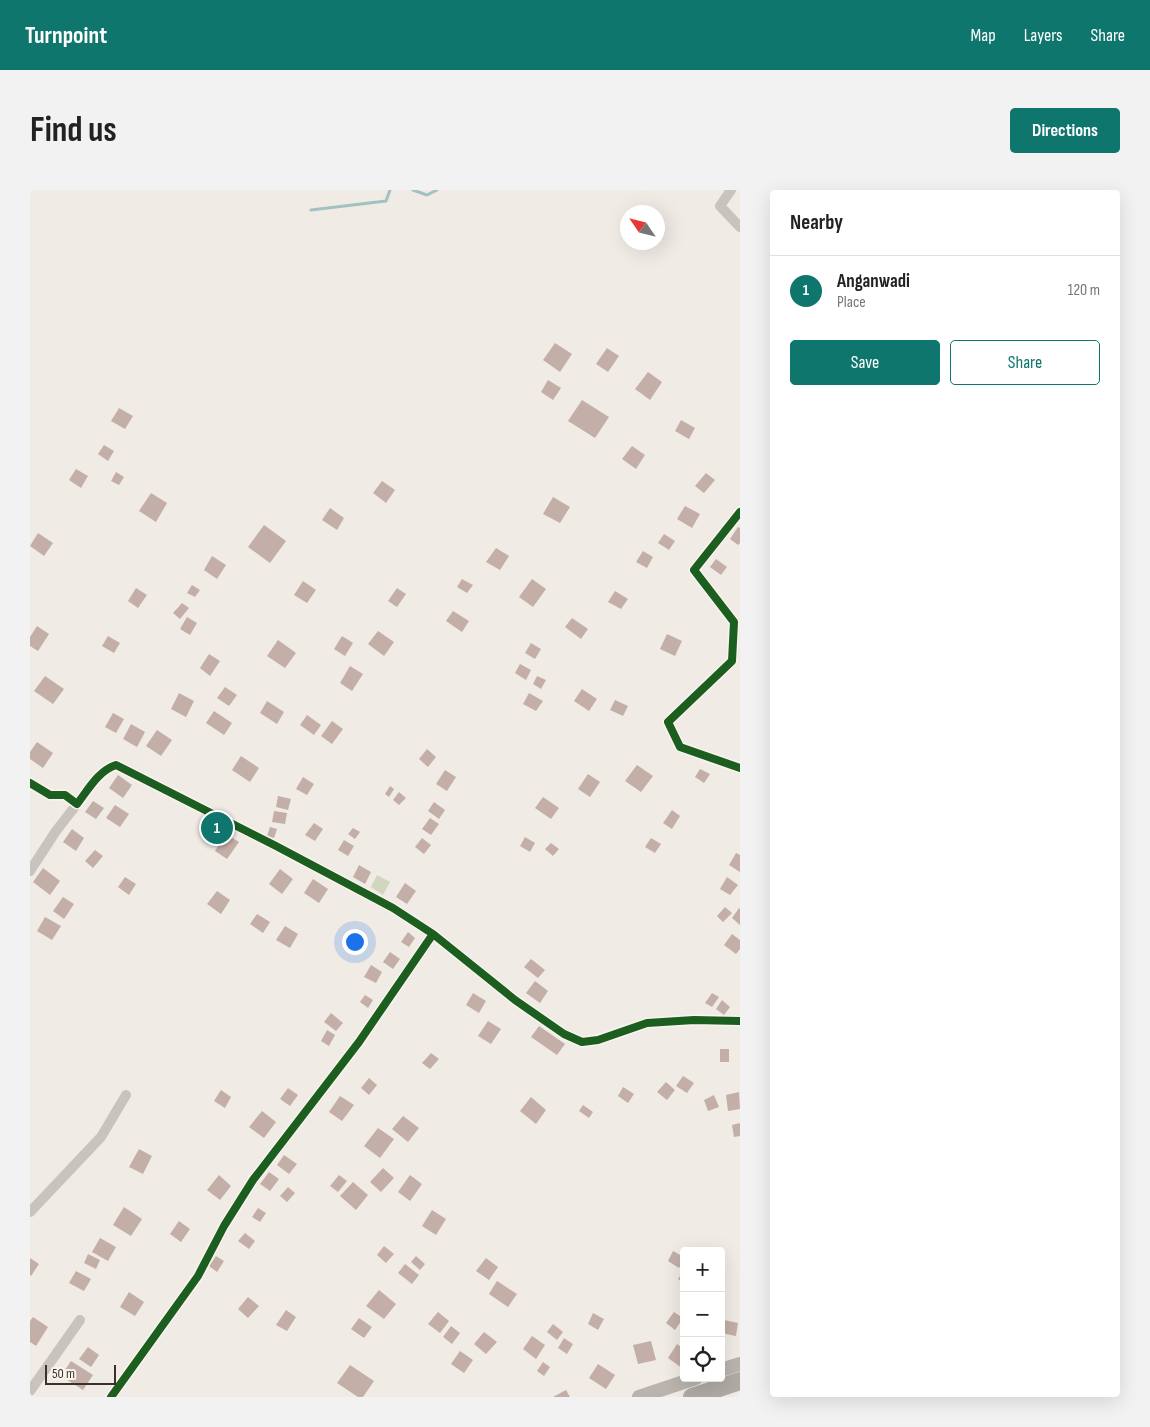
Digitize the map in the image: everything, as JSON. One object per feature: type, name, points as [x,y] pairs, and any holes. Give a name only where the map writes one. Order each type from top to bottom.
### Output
[{"type":"highway","points":[[692,1397],[740,1381]]},
{"type":"street","points":[[731,190],[720,206],[740,227]]},
{"type":"street","points":[[740,512],[694,570],[734,622],[732,661],[668,722],[680,747],[740,768]]},
{"type":"street","points":[[30,871],[56,831],[100,774],[107,768],[116,765],[276,846],[392,908],[433,934],[515,1000],[564,1034],[582,1042],[598,1040],[647,1023],[694,1020],[740,1022]]},
{"type":"street","points":[[30,783],[50,795],[65,795],[77,804]]},
{"type":"street","points":[[111,1397],[198,1276],[224,1226],[253,1180],[359,1042],[433,934]]},
{"type":"street","points":[[30,1212],[101,1137],[126,1095]]},
{"type":"street","points":[[30,1391],[80,1320]]},
{"type":"street","points":[[725,1369],[740,1364]]},
{"type":"street","points":[[639,1397],[684,1382]]},
{"type":"green space","points":[[377,875],[390,882],[383,895],[371,887]]},
{"type":"building","points":[[555,343],[572,354],[560,372],[543,360]]},
{"type":"building","points":[[607,348],[619,356],[608,372],[596,364]]},
{"type":"building","points":[[648,372],[662,382],[650,400],[635,389]]},
{"type":"building","points":[[548,380],[561,388],[553,400],[541,392]]},
{"type":"building","points":[[582,400],[609,417],[595,438],[568,421]]},
{"type":"building","points":[[119,408],[133,416],[125,429],[111,421]]},
{"type":"building","points":[[681,420],[695,428],[689,439],[675,431]]},
{"type":"building","points":[[104,445],[114,451],[108,461],[98,454]]},
{"type":"building","points":[[632,446],[645,455],[636,469],[622,459]]},
{"type":"building","points":[[76,469],[88,476],[81,488],[69,480]]},
{"type":"building","points":[[116,472],[124,477],[119,485],[111,481]]},
{"type":"building","points":[[706,473],[715,480],[704,493],[695,486]]},
{"type":"building","points":[[382,481],[395,490],[386,503],[373,493]]},
{"type":"building","points":[[151,493],[167,503],[156,522],[139,511]]},
{"type":"building","points":[[553,497],[570,507],[560,523],[543,514]]},
{"type":"building","points":[[685,506],[700,514],[692,528],[677,519]]},
{"type":"building","points":[[330,508],[344,518],[337,530],[322,520]]},
{"type":"building","points":[[264,525],[286,541],[270,563],[248,547]]},
{"type":"building","points":[[738,527],[740,528],[740,543],[738,545],[730,539]]},
{"type":"building","points":[[38,533],[53,543],[44,556],[30,546]]},
{"type":"building","points":[[664,534],[675,541],[669,550],[658,543]]},
{"type":"building","points":[[496,548],[509,556],[500,570],[486,562]]},
{"type":"building","points":[[643,551],[653,557],[647,568],[636,562]]},
{"type":"building","points":[[212,556],[226,565],[217,579],[204,570]]},
{"type":"building","points":[[716,559],[727,567],[721,575],[710,567]]},
{"type":"building","points":[[462,579],[473,585],[467,593],[457,587]]},
{"type":"building","points":[[532,579],[546,589],[533,607],[519,597]]},
{"type":"building","points":[[303,581],[316,590],[307,603],[294,595]]},
{"type":"building","points":[[192,585],[200,590],[195,597],[187,593]]},
{"type":"building","points":[[136,588],[147,595],[138,608],[128,601]]},
{"type":"building","points":[[397,588],[406,594],[397,607],[388,601]]},
{"type":"building","points":[[615,591],[628,599],[621,609],[608,602]]},
{"type":"building","points":[[182,603],[189,608],[180,619],[173,613]]},
{"type":"building","points":[[453,611],[469,621],[462,632],[446,621]]},
{"type":"building","points":[[187,617],[197,623],[190,635],[180,629]]},
{"type":"building","points":[[572,618],[588,629],[581,639],[565,627]]},
{"type":"building","points":[[37,626],[49,634],[38,651],[30,646],[30,637]]},
{"type":"building","points":[[378,631],[394,642],[384,656],[368,644]]},
{"type":"building","points":[[667,634],[682,641],[675,656],[660,649]]},
{"type":"building","points":[[108,636],[120,643],[114,653],[102,646]]},
{"type":"building","points":[[342,636],[353,643],[345,656],[334,649]]},
{"type":"building","points":[[278,640],[296,653],[285,668],[267,656]]},
{"type":"building","points":[[531,643],[541,649],[535,659],[525,653]]},
{"type":"building","points":[[209,654],[220,661],[210,676],[200,668]]},
{"type":"building","points":[[520,664],[531,670],[526,680],[515,673]]},
{"type":"building","points":[[350,666],[363,674],[352,691],[340,683]]},
{"type":"building","points":[[45,676],[64,689],[53,704],[34,691]]},
{"type":"building","points":[[537,676],[546,680],[541,689],[533,684]]},
{"type":"building","points":[[225,687],[237,695],[229,706],[217,698]]},
{"type":"building","points":[[582,689],[597,699],[589,711],[574,701]]},
{"type":"building","points":[[179,693],[194,701],[186,717],[171,709]]},
{"type":"building","points":[[529,693],[543,701],[536,711],[523,704]]},
{"type":"building","points":[[615,700],[628,706],[623,716],[610,710]]},
{"type":"building","points":[[267,701],[284,712],[277,724],[260,713]]},
{"type":"building","points":[[214,711],[232,723],[224,735],[206,723]]},
{"type":"building","points":[[113,713],[124,719],[116,733],[105,727]]},
{"type":"building","points":[[307,715],[321,725],[314,735],[300,725]]},
{"type":"building","points":[[332,721],[343,729],[332,744],[321,736]]},
{"type":"building","points":[[131,724],[145,732],[137,747],[123,739]]},
{"type":"building","points":[[157,730],[172,740],[161,756],[146,746]]},
{"type":"building","points":[[37,742],[53,753],[43,768],[30,759],[30,752]]},
{"type":"building","points":[[427,749],[436,757],[428,767],[419,759]]},
{"type":"building","points":[[241,756],[259,768],[250,782],[232,770]]},
{"type":"building","points":[[637,765],[653,776],[641,792],[625,781]]},
{"type":"building","points":[[700,769],[710,774],[704,783],[695,777]]},
{"type":"building","points":[[445,770],[456,777],[447,791],[436,784]]},
{"type":"building","points":[[588,774],[600,782],[590,797],[578,789]]},
{"type":"building","points":[[118,775],[132,785],[123,798],[109,788]]},
{"type":"building","points":[[303,777],[314,784],[307,795],[296,789]]},
{"type":"building","points":[[390,786],[394,789],[389,797],[385,794]]},
{"type":"building","points":[[399,792],[406,798],[399,805],[393,800]]},
{"type":"building","points":[[278,796],[291,799],[288,810],[276,807]]},
{"type":"building","points":[[543,797],[559,808],[551,819],[535,808]]},
{"type":"building","points":[[93,801],[104,808],[96,819],[85,812]]},
{"type":"building","points":[[434,802],[445,810],[439,819],[428,811]]},
{"type":"building","points":[[115,805],[129,814],[120,827],[106,818]]},
{"type":"building","points":[[672,810],[680,816],[672,829],[663,823]]},
{"type":"building","points":[[274,811],[287,813],[285,824],[272,822]]},
{"type":"building","points":[[430,818],[439,824],[431,835],[422,829]]},
{"type":"building","points":[[214,821],[224,827],[219,837],[210,829]]},
{"type":"building","points":[[314,823],[323,829],[315,841],[305,835]]},
{"type":"building","points":[[270,827],[277,829],[274,838],[267,836]]},
{"type":"building","points":[[353,828],[360,832],[355,839],[348,834]]},
{"type":"building","points":[[72,829],[84,838],[76,851],[63,842]]},
{"type":"building","points":[[226,834],[239,842],[227,859],[215,851]]},
{"type":"building","points":[[525,837],[535,843],[530,852],[520,846]]},
{"type":"building","points":[[422,838],[431,845],[424,854],[415,847]]},
{"type":"building","points":[[651,838],[661,844],[655,853],[645,847]]},
{"type":"building","points":[[344,840],[354,846],[348,856],[338,850]]},
{"type":"building","points":[[551,843],[559,849],[553,856],[545,849]]},
{"type":"building","points":[[95,850],[103,856],[93,868],[85,861]]},
{"type":"building","points":[[736,853],[740,855],[740,872],[729,865]]},
{"type":"building","points":[[359,865],[371,872],[365,884],[353,877]]},
{"type":"building","points":[[43,868],[60,881],[50,895],[33,882]]},
{"type":"building","points":[[280,869],[293,879],[282,894],[269,884]]},
{"type":"building","points":[[125,877],[136,884],[129,895],[118,887]]},
{"type":"building","points":[[727,877],[738,885],[730,895],[720,889]]},
{"type":"building","points":[[313,879],[328,889],[319,903],[304,893]]},
{"type":"building","points":[[405,883],[416,891],[407,904],[396,897]]},
{"type":"building","points":[[217,891],[230,900],[221,914],[207,904]]},
{"type":"building","points":[[63,897],[74,904],[64,919],[53,911]]},
{"type":"building","points":[[725,907],[732,913],[723,922],[717,916]]},
{"type":"building","points":[[740,909],[740,925],[732,918]]},
{"type":"building","points":[[257,914],[270,922],[263,933],[250,924]]},
{"type":"building","points":[[45,917],[61,926],[52,940],[37,931]]},
{"type":"building","points":[[285,926],[298,934],[290,948],[276,940]]},
{"type":"building","points":[[408,932],[415,938],[409,947],[401,942]]},
{"type":"building","points":[[732,934],[740,940],[740,949],[736,954],[724,945]]},
{"type":"building","points":[[390,952],[400,959],[393,969],[383,962]]},
{"type":"building","points":[[531,959],[545,970],[538,978],[524,967]]},
{"type":"building","points":[[371,965],[382,972],[376,983],[364,977]]},
{"type":"building","points":[[535,981],[548,991],[540,1003],[526,993]]},
{"type":"building","points":[[473,993],[486,1001],[479,1013],[466,1005]]},
{"type":"building","points":[[712,993],[719,997],[712,1007],[705,1003]]},
{"type":"building","points":[[365,995],[373,1000],[368,1008],[360,1002]]},
{"type":"building","points":[[722,1000],[730,1007],[724,1015],[716,1009]]},
{"type":"building","points":[[331,1013],[343,1023],[336,1031],[324,1022]]},
{"type":"building","points":[[488,1021],[501,1029],[491,1044],[478,1036]]},
{"type":"building","points":[[539,1026],[565,1044],[557,1055],[531,1037]]},
{"type":"building","points":[[327,1030],[335,1035],[329,1046],[321,1041]]},
{"type":"building","points":[[720,1049],[729,1049],[729,1062],[720,1062]]},
{"type":"building","points":[[431,1053],[439,1059],[430,1069],[422,1063]]},
{"type":"building","points":[[683,1076],[694,1083],[687,1093],[676,1086]]},
{"type":"building","points":[[369,1078],[377,1085],[369,1095],[361,1088]]},
{"type":"building","points":[[666,1082],[675,1090],[667,1100],[657,1092]]},
{"type":"building","points":[[623,1087],[634,1094],[628,1103],[618,1096]]},
{"type":"building","points":[[288,1088],[298,1095],[290,1106],[280,1099]]},
{"type":"building","points":[[221,1090],[231,1097],[225,1108],[214,1101]]},
{"type":"building","points":[[739,1092],[740,1109],[728,1111],[726,1095]]},
{"type":"building","points":[[714,1095],[719,1107],[708,1111],[704,1100]]},
{"type":"building","points":[[340,1096],[354,1105],[342,1121],[329,1112]]},
{"type":"building","points":[[531,1097],[546,1110],[536,1124],[520,1111]]},
{"type":"building","points":[[583,1105],[593,1112],[589,1118],[579,1111]]},
{"type":"building","points":[[262,1111],[276,1122],[264,1138],[249,1127]]},
{"type":"building","points":[[403,1116],[419,1128],[408,1142],[392,1129]]},
{"type":"building","points":[[740,1123],[740,1136],[734,1137],[732,1125]]},
{"type":"building","points":[[378,1128],[394,1139],[380,1158],[364,1146]]},
{"type":"building","points":[[139,1149],[152,1156],[143,1174],[129,1167]]},
{"type":"building","points":[[284,1155],[297,1164],[289,1174],[277,1165]]},
{"type":"building","points":[[383,1168],[394,1178],[381,1192],[370,1182]]},
{"type":"building","points":[[269,1172],[279,1179],[270,1191],[260,1184]]},
{"type":"building","points":[[219,1175],[231,1186],[220,1200],[207,1190]]},
{"type":"building","points":[[339,1175],[347,1181],[338,1192],[330,1186]]},
{"type":"building","points":[[410,1175],[422,1184],[410,1201],[398,1192]]},
{"type":"building","points":[[353,1182],[368,1195],[356,1210],[340,1196]]},
{"type":"building","points":[[288,1187],[295,1193],[287,1202],[280,1196]]},
{"type":"building","points":[[124,1207],[142,1219],[131,1236],[113,1225]]},
{"type":"building","points":[[258,1208],[266,1213],[260,1222],[252,1217]]},
{"type":"building","points":[[432,1210],[446,1219],[436,1235],[422,1226]]},
{"type":"building","points":[[179,1221],[190,1229],[181,1242],[170,1234]]},
{"type":"building","points":[[245,1233],[255,1241],[249,1249],[238,1241]]},
{"type":"building","points":[[100,1238],[116,1247],[108,1261],[92,1252]]},
{"type":"building","points":[[384,1246],[394,1254],[386,1263],[377,1255]]},
{"type":"building","points":[[673,1251],[680,1255],[679,1268],[668,1261]]},
{"type":"building","points":[[88,1254],[100,1260],[96,1269],[84,1263]]},
{"type":"building","points":[[216,1256],[224,1261],[217,1272],[209,1266]]},
{"type":"building","points":[[416,1256],[425,1264],[420,1270],[411,1262]]},
{"type":"building","points":[[30,1258],[39,1264],[31,1276],[30,1275]]},
{"type":"building","points":[[486,1258],[498,1267],[489,1280],[476,1271]]},
{"type":"building","points":[[405,1264],[419,1275],[412,1284],[398,1273]]},
{"type":"building","points":[[76,1271],[91,1279],[84,1291],[69,1283]]},
{"type":"building","points":[[497,1281],[517,1294],[508,1307],[489,1294]]},
{"type":"building","points":[[379,1290],[396,1304],[384,1319],[366,1306]]},
{"type":"building","points":[[129,1292],[144,1302],[135,1316],[120,1307]]},
{"type":"building","points":[[248,1297],[259,1306],[248,1318],[238,1309]]},
{"type":"building","points":[[286,1310],[296,1317],[287,1331],[276,1325]]},
{"type":"building","points":[[438,1312],[449,1321],[440,1333],[428,1324]]},
{"type":"building","points":[[674,1312],[680,1316],[680,1322],[675,1330],[666,1323]]},
{"type":"building","points":[[593,1313],[604,1319],[598,1330],[588,1324]]},
{"type":"building","points":[[33,1317],[48,1327],[36,1346],[30,1342],[30,1321]]},
{"type":"building","points":[[359,1318],[372,1327],[364,1338],[351,1329]]},
{"type":"building","points":[[725,1320],[738,1323],[736,1336],[725,1334]]},
{"type":"building","points":[[553,1324],[563,1332],[557,1340],[547,1332]]},
{"type":"building","points":[[451,1326],[460,1333],[452,1344],[443,1337]]},
{"type":"building","points":[[484,1332],[497,1342],[486,1354],[474,1344]]},
{"type":"building","points":[[532,1336],[545,1345],[536,1359],[523,1349]]},
{"type":"building","points":[[564,1338],[573,1344],[567,1354],[558,1348]]},
{"type":"building","points":[[651,1341],[656,1360],[638,1364],[633,1345]]},
{"type":"building","points":[[677,1344],[680,1346],[680,1367],[668,1358]]},
{"type":"building","points":[[88,1347],[99,1355],[91,1367],[79,1359]]},
{"type":"building","points":[[460,1351],[473,1360],[464,1373],[451,1364]]},
{"type":"building","points":[[71,1361],[93,1375],[83,1390],[61,1376]]},
{"type":"building","points":[[543,1362],[550,1367],[544,1376],[537,1371]]},
{"type":"building","points":[[598,1364],[615,1375],[606,1389],[589,1378]]},
{"type":"building","points":[[350,1365],[374,1381],[363,1397],[358,1397],[337,1383]]},
{"type":"building","points":[[566,1390],[570,1397],[553,1397]]},
{"type":"waterway","points":[[311,210],[386,201],[390,190]]},
{"type":"waterway","points":[[413,190],[427,195],[437,190]]},
{"type":"cycle path","points":[[740,512],[694,570],[734,622],[732,661],[668,722],[680,747],[740,768]]},
{"type":"cycle path","points":[[30,783],[50,795],[65,795],[77,804],[99,776],[116,765],[393,908],[433,934],[515,1000],[564,1034],[582,1042],[598,1040],[647,1023],[694,1020],[740,1021]]},
{"type":"cycle path","points":[[111,1397],[198,1276],[224,1226],[253,1180],[359,1042],[433,934]]},
{"type":"place","name":"Anganwadi","points":[[217,828]]}]
